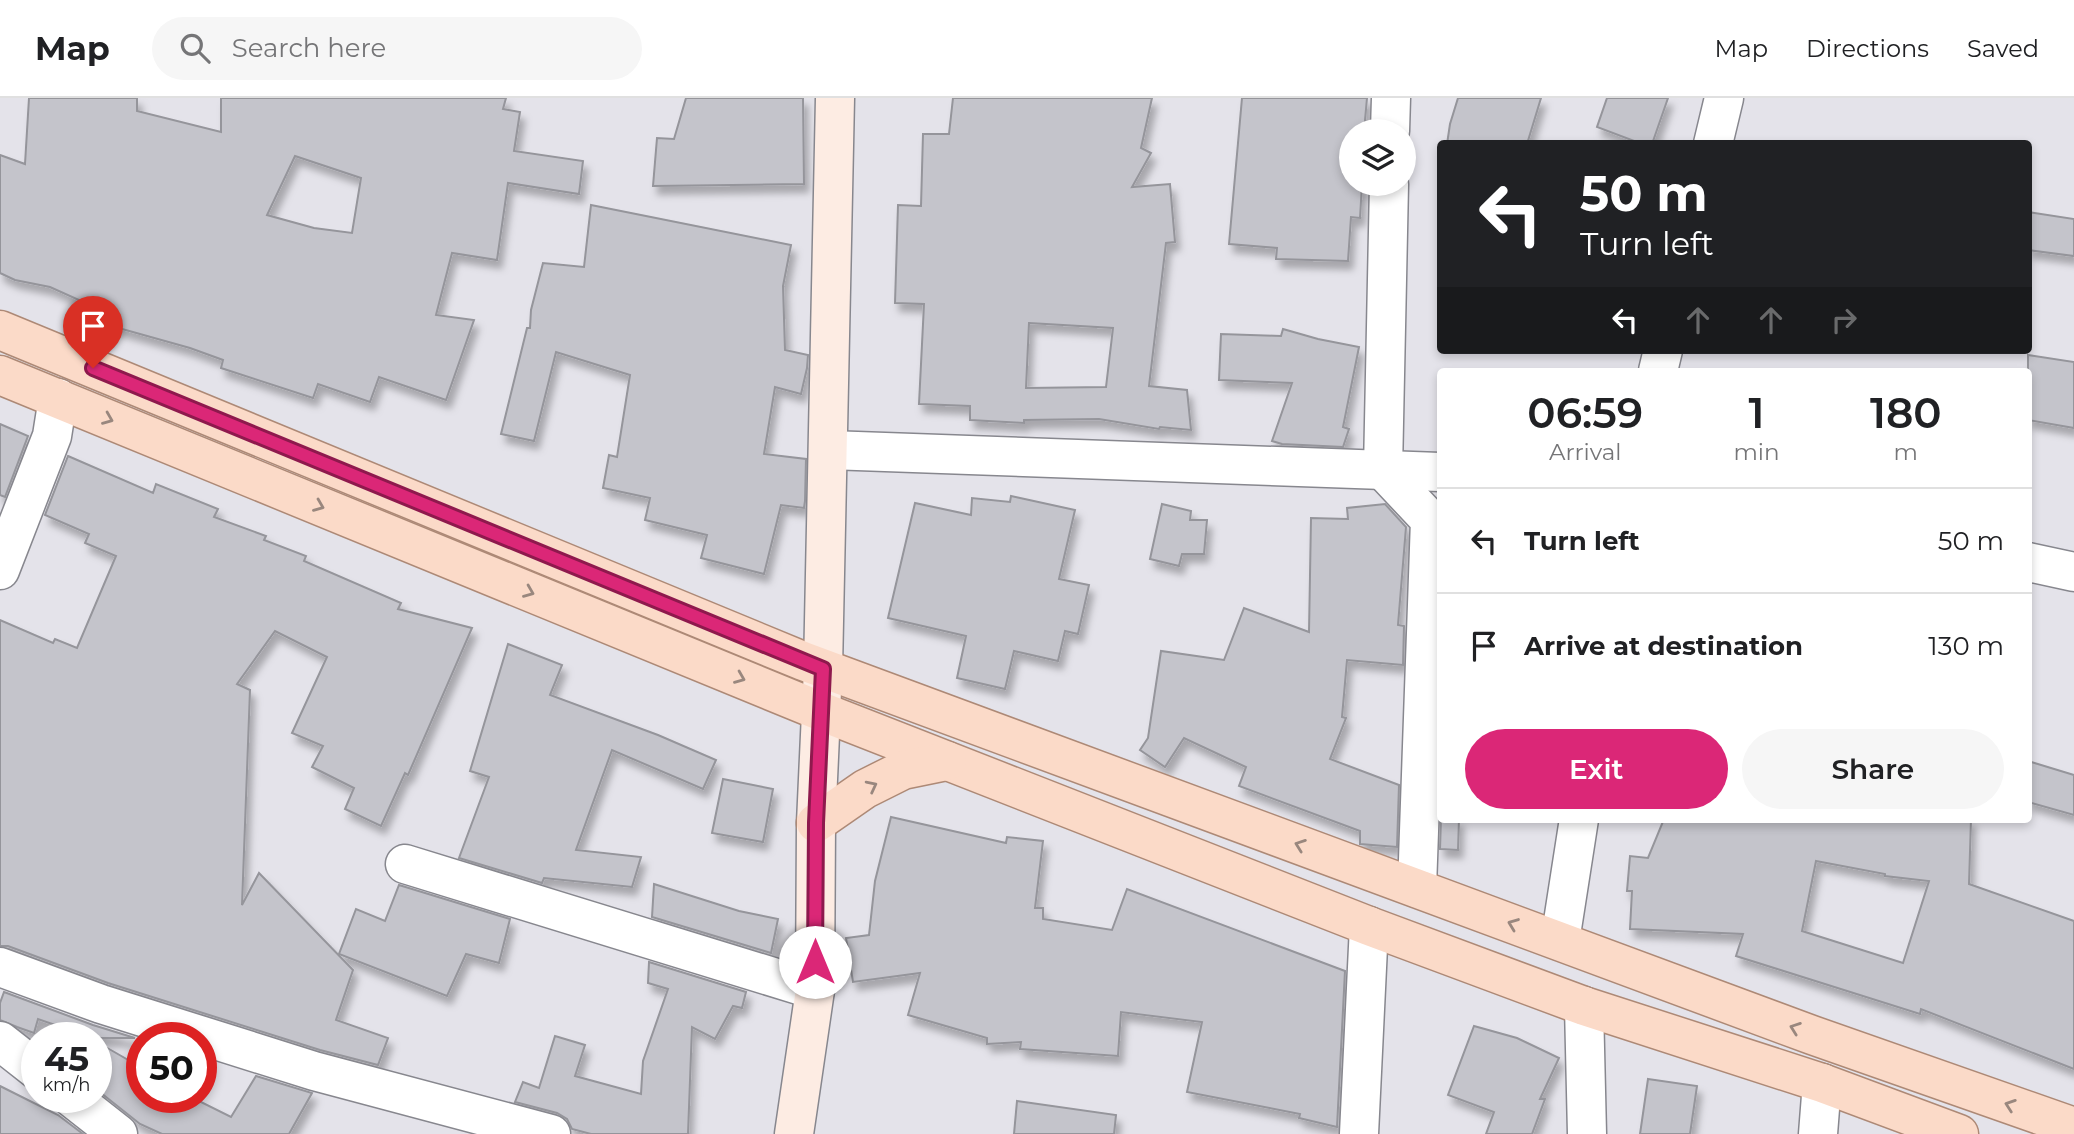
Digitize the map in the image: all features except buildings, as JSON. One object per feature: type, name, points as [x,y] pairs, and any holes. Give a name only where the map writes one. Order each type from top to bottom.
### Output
[{"type":"main road","points":[[794,1134],[815,990],[816,823],[829,450],[835,98]]},
{"type":"main road","points":[[0,330],[823,669],[1799,1030],[2074,1127]]},
{"type":"main road","points":[[0,375],[820,712],[1369,926],[1584,1006],[1822,1083],[1959,1134]]},
{"type":"main road","points":[[816,823],[864,789],[903,771],[947,761]]},
{"type":"street","points":[[1391,98],[1391,119]]},
{"type":"street","points":[[1714,140],[1724,98]]},
{"type":"street","points":[[1389,196],[1383,470],[1430,520],[1417,888]]},
{"type":"street","points":[[0,570],[52,436],[58,398]]},
{"type":"street","points":[[829,450],[1437,472]]},
{"type":"street","points":[[2032,563],[2074,572]]},
{"type":"street","points":[[1560,942],[1578,823]]},
{"type":"street","points":[[405,864],[815,990]]},
{"type":"street","points":[[1359,1134],[1369,926]]},
{"type":"street","points":[[0,967],[101,1004],[314,1071],[551,1134]]},
{"type":"street","points":[[1584,1006],[1587,1134]]},
{"type":"street","points":[[0,1041],[21,1057]]},
{"type":"street","points":[[1818,1134],[1822,1083]]},
{"type":"street","points":[[90,1113],[112,1132]]},
{"type":"route","points":[[93,368],[823,669],[816,823],[815,962]]}]
